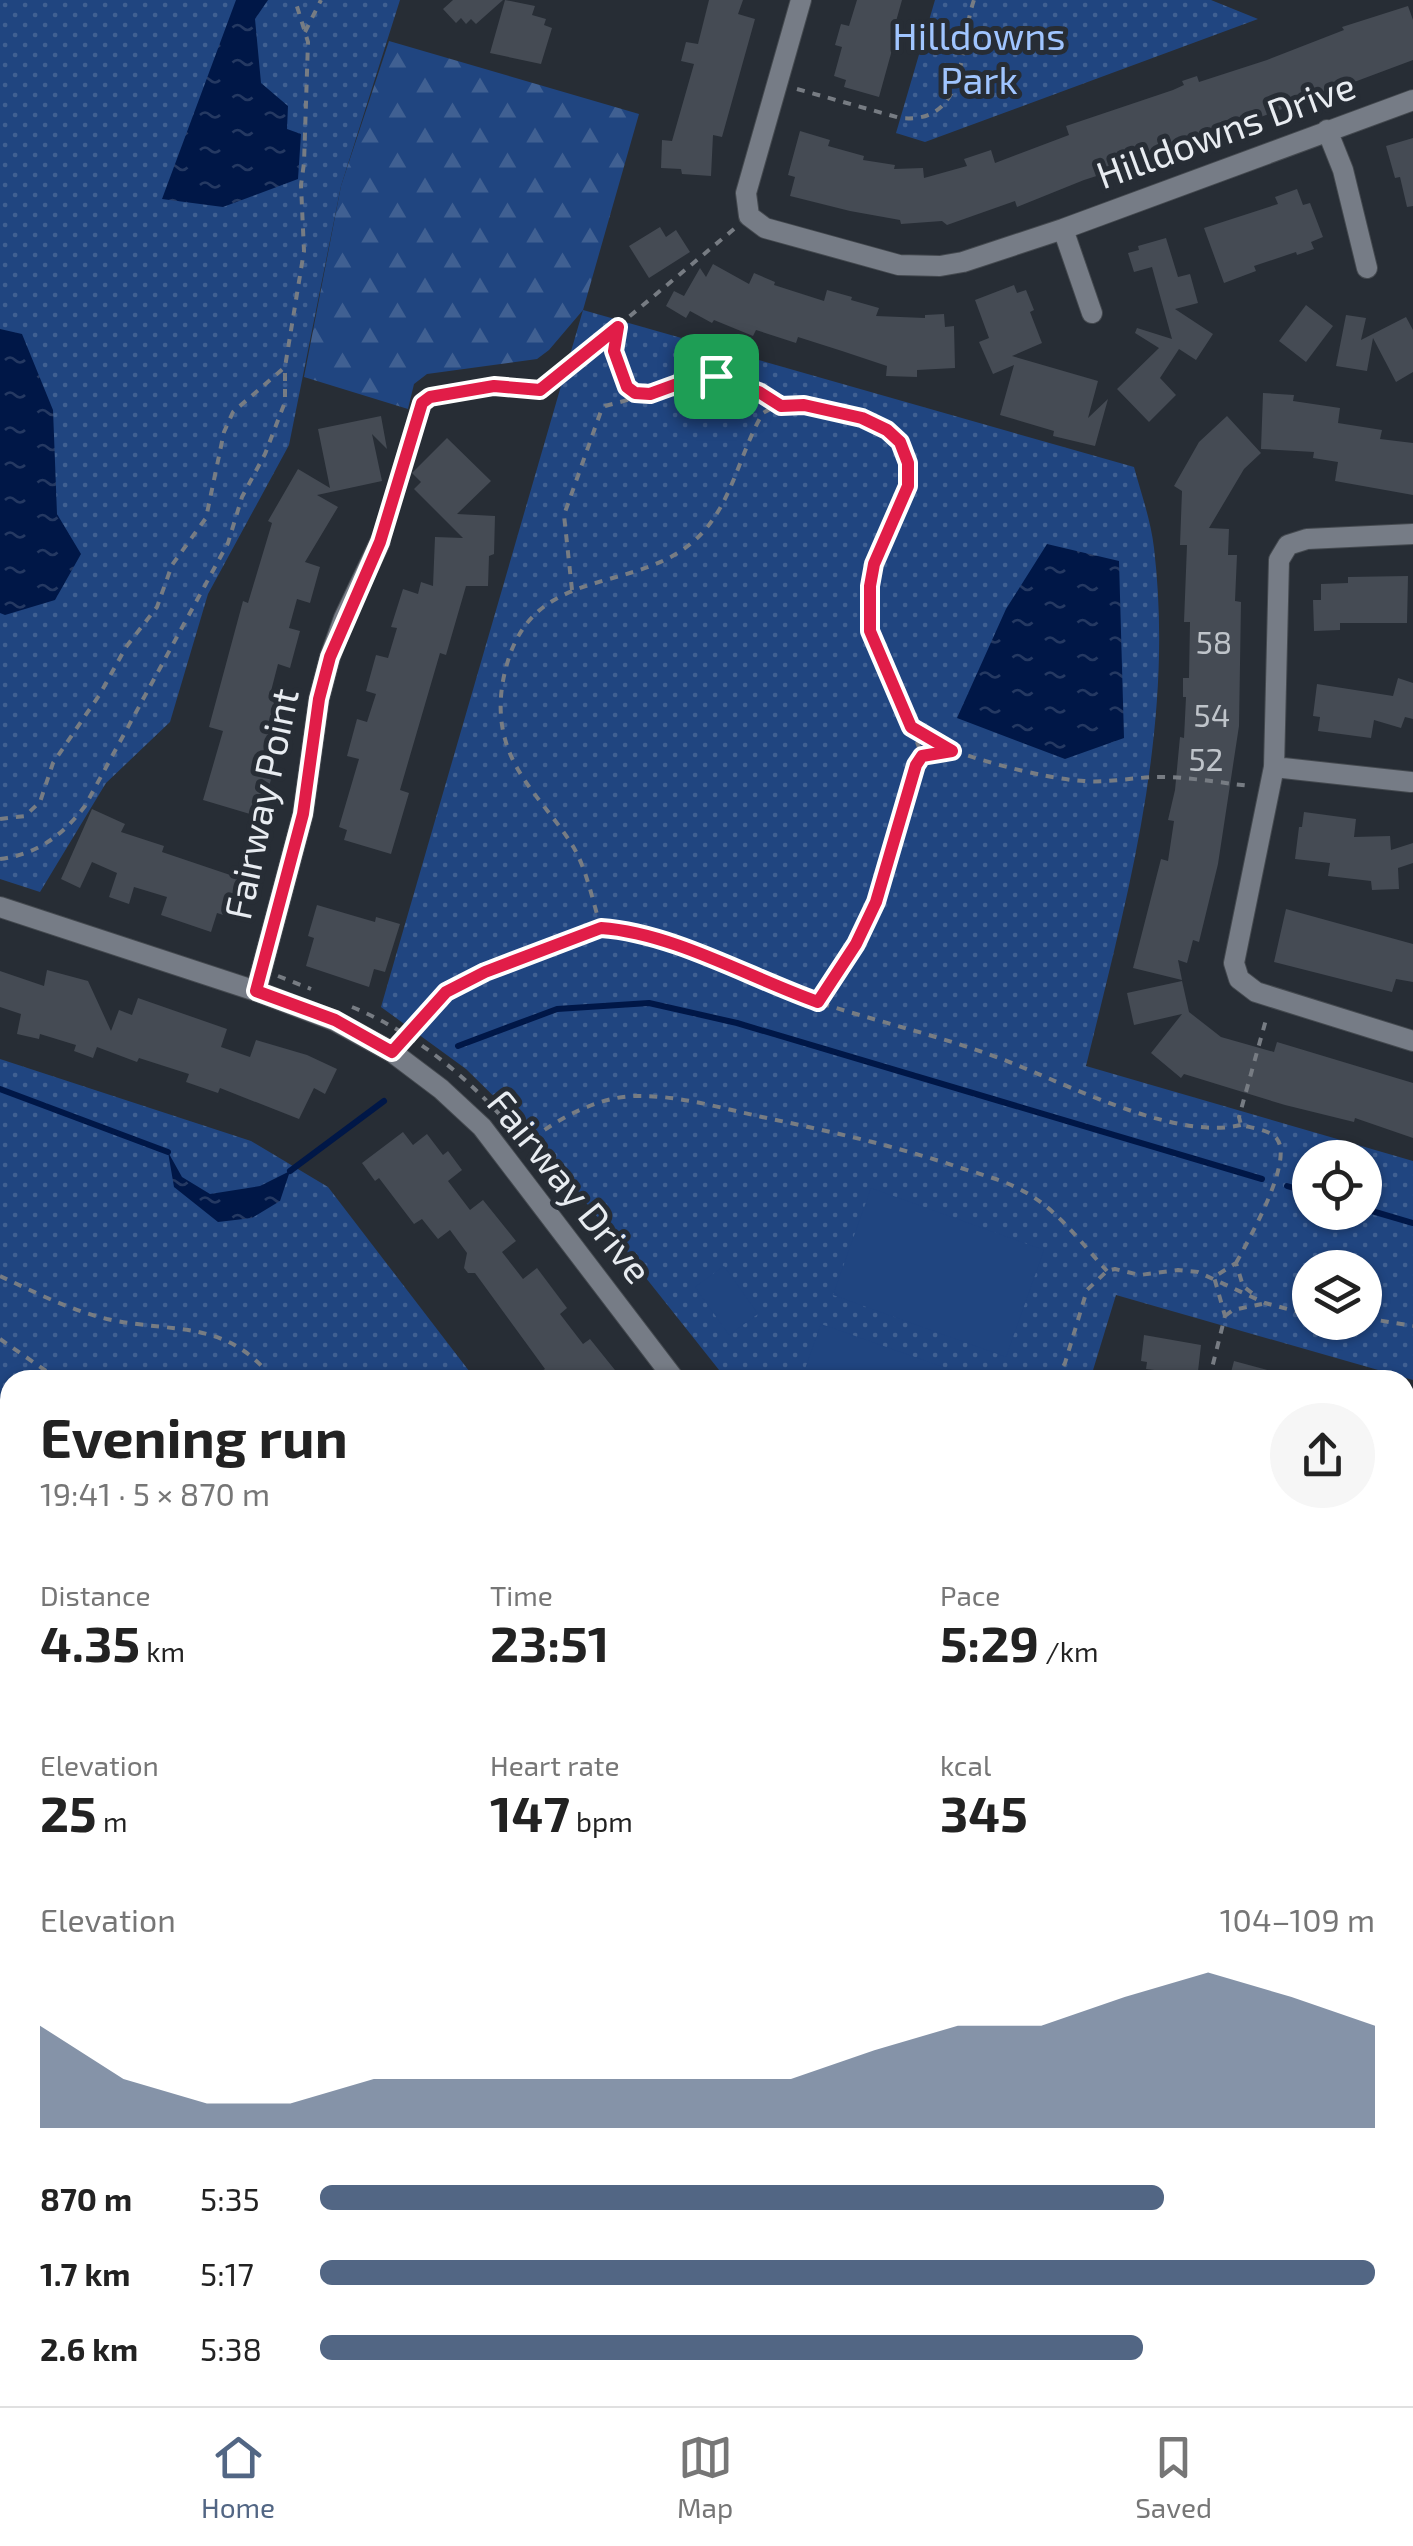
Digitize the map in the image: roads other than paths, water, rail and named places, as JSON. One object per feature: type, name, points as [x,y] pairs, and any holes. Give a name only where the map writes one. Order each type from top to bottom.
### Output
[{"type":"street","name":"Hilldowns Drive","points":[[800,0],[746,193],[749,216],[766,228],[882,262],[919,267],[963,262],[1064,230],[1413,100]]},
{"type":"street","points":[[1327,130],[1343,170],[1367,268]]},
{"type":"street","name":"Hilldowns Drive","points":[[1064,230],[1092,313]]},
{"type":"street","points":[[1413,534],[1307,538],[1288,545],[1279,560],[1272,777],[1234,963],[1239,979],[1256,992],[1413,1041]]},
{"type":"street","name":"Fairway Point","points":[[258,981],[303,814],[319,699],[330,657],[380,542]]},
{"type":"street","points":[[1272,777],[1411,782]]},
{"type":"street","name":"Fairway Drive","points":[[0,908],[258,981],[392,1052],[462,1108],[508,1158],[667,1370]]},
{"type":"water","points":[[236,0],[268,0],[255,19],[261,83],[288,106],[287,129],[301,134],[298,179],[223,207],[162,199]]},
{"type":"water","points":[[0,329],[22,334],[53,410],[57,514],[81,554],[55,600],[5,615],[0,613]]},
{"type":"water","points":[[1047,544],[1119,561],[1124,738],[1065,759],[957,718],[1006,609]]},
{"type":"water","points":[[168,1152],[182,1177],[210,1194],[260,1186],[290,1171],[280,1201],[252,1218],[218,1222],[174,1187]]},
{"type":"waterway","points":[[458,1046],[557,1009],[649,1003],[737,1023],[1262,1179]]},
{"type":"waterway","points":[[0,1089],[168,1152]]},
{"type":"waterway","points":[[290,1171],[384,1101]]},
{"type":"waterway","points":[[1287,1186],[1292,1188]]},
{"type":"waterway","points":[[1382,1214],[1413,1223]]},
{"type":"park label","name":"Hilldowns Park","points":[[979,58]]}]
